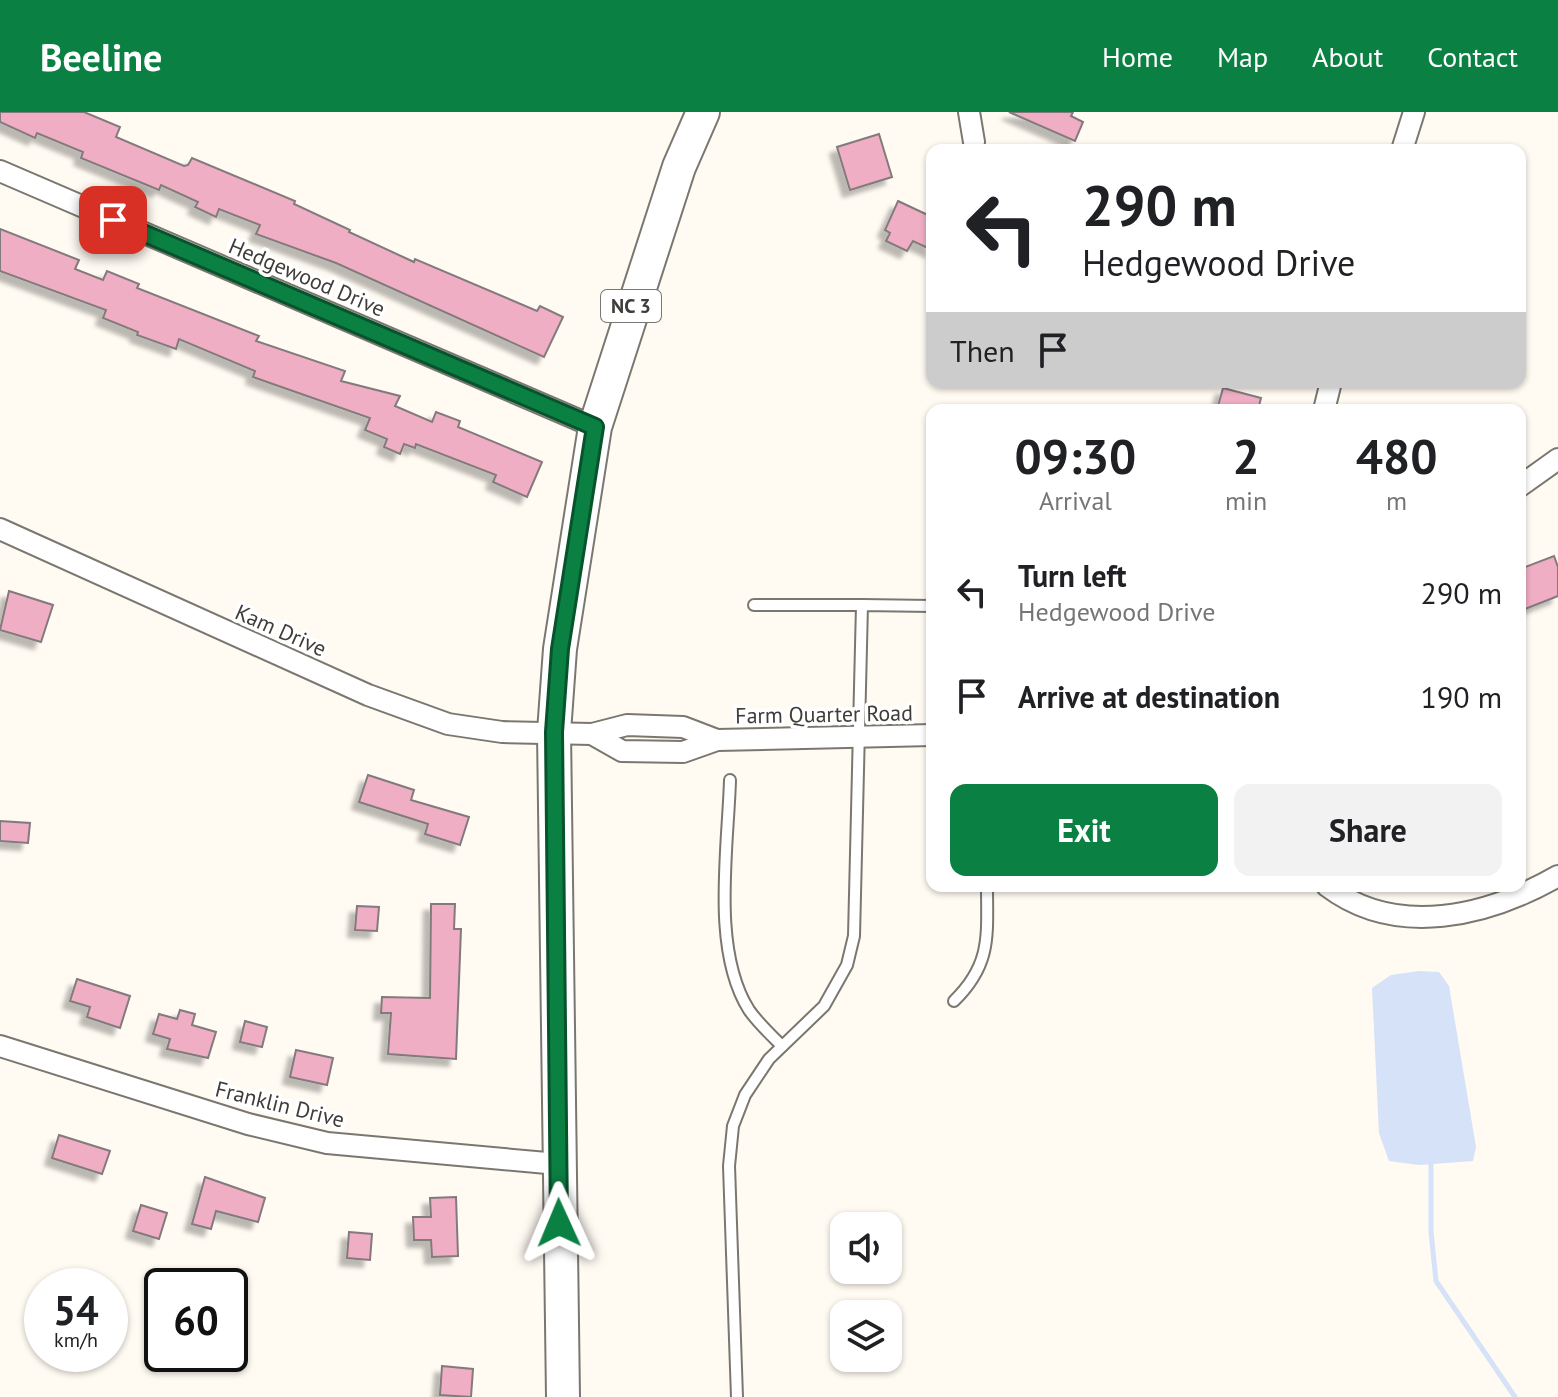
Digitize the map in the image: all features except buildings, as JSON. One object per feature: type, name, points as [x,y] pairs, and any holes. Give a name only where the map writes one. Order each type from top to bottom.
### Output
[{"type":"main road","name":"NC 3","points":[[563,1397],[554,732],[560,649],[595,427],[674,181],[703,112]]},
{"type":"street","points":[[969,112],[974,142]]},
{"type":"street","points":[[1404,144],[1414,112]]},
{"type":"street","name":"Hedgewood Drive","points":[[0,171],[595,427]]},
{"type":"street","points":[[1526,482],[1558,459]]},
{"type":"street","name":"Kam Drive","points":[[0,529],[368,695],[448,724],[502,732],[554,732]]},
{"type":"street","name":"Farm Quarter Road","points":[[554,732],[592,734],[627,725],[683,727],[717,740],[926,735]]},
{"type":"street","points":[[1335,892],[1343,898],[1394,914],[1428,919],[1464,914],[1523,896],[1558,876]]},
{"type":"street","name":"Franklin Drive","points":[[0,1046],[248,1124],[327,1143],[558,1164]]},
{"type":"lane","points":[[754,605],[926,606]]},
{"type":"lane","points":[[737,1397],[729,1166],[733,1126],[745,1095],[782,1046],[824,1006],[851,951],[854,936],[862,605]]},
{"type":"lane","points":[[730,780],[727,938],[731,967],[750,1012],[782,1046]]},
{"type":"lane","points":[[954,1001],[981,968],[987,945],[987,892]]},
{"type":"water","points":[[1439,972],[1449,986],[1476,1147],[1473,1161],[1419,1165],[1389,1161],[1379,1133],[1372,988],[1391,975]]},
{"type":"waterway","points":[[1431,1160],[1431,1232],[1436,1281],[1515,1397]]},
{"type":"route","points":[[113,220],[595,427],[560,649],[554,732],[559,1223]]}]
